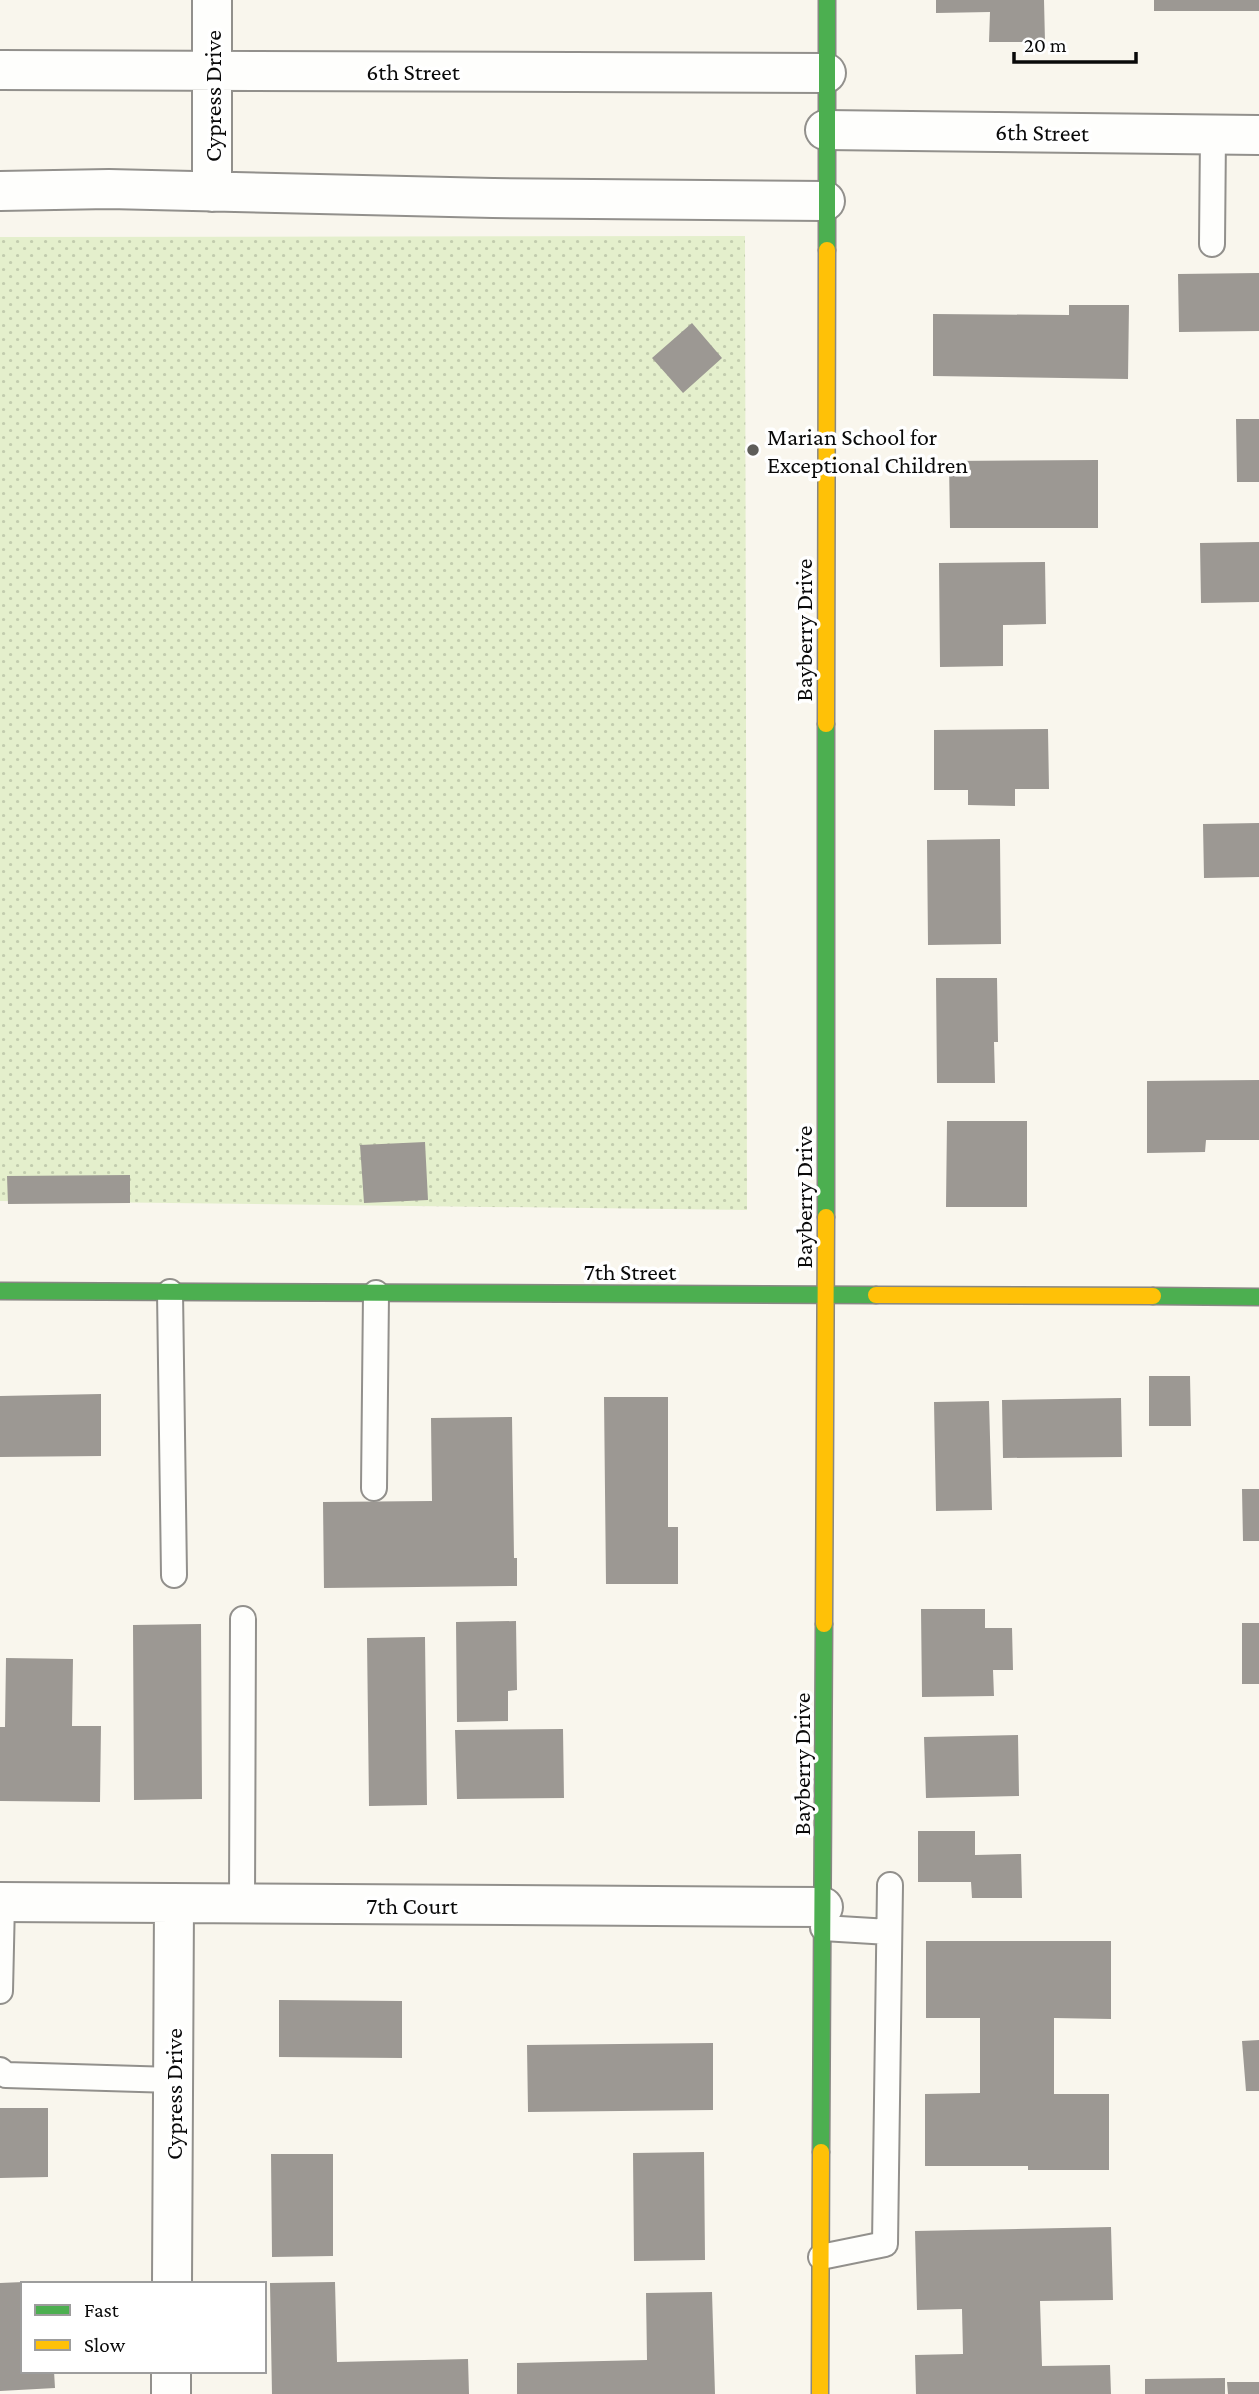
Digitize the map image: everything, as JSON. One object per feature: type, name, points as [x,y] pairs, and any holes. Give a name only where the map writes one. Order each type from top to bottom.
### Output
[{"type":"street","name":"Cypress Drive","points":[[212,0],[212,192]]},
{"type":"street","name":"Bayberry Drive","points":[[820,2394],[826,1295],[827,0]]},
{"type":"street","name":"6th Street","points":[[0,70],[826,73]]},
{"type":"street","name":"6th Street","points":[[825,130],[1259,135]]},
{"type":"street","points":[[0,191],[109,189],[480,198],[825,201]]},
{"type":"street","name":"7th Street","points":[[0,1291],[1259,1297]]},
{"type":"street","name":"7th Court","points":[[1,1902],[242,1904],[823,1917]]},
{"type":"street","name":"Cypress Drive","points":[[172,2282],[174,1904]]},
{"type":"street","points":[[171,2373],[171,2394]]},
{"type":"lane","points":[[1212,244],[1213,134]]},
{"type":"lane","points":[[170,1292],[174,1574]]},
{"type":"lane","points":[[374,1488],[376,1293]]},
{"type":"lane","points":[[242,1904],[243,1619]]},
{"type":"lane","points":[[821,2257],[885,2244],[890,1885]]},
{"type":"lane","points":[[0,1991],[1,1902]]},
{"type":"lane","points":[[823,1917],[889,1932]]},
{"type":"lane","points":[[0,2070],[6,2075],[173,2080]]},
{"type":"green space","points":[[745,236],[747,1210],[0,1201],[0,237]]},
{"type":"building","points":[[936,0],[1044,0],[1045,42],[989,42],[990,12],[936,13]]},
{"type":"building","points":[[1154,0],[1259,0],[1259,11],[1154,11]]},
{"type":"building","points":[[1259,273],[1259,331],[1179,332],[1178,274]]},
{"type":"building","points":[[1069,305],[1129,305],[1128,379],[933,376],[933,314],[1069,315]]},
{"type":"building","points":[[692,323],[722,358],[683,393],[652,358]]},
{"type":"building","points":[[1236,419],[1259,419],[1259,482],[1237,482]]},
{"type":"building","points":[[1098,460],[1098,528],[950,528],[949,461]]},
{"type":"building","points":[[1259,542],[1259,602],[1201,603],[1200,543]]},
{"type":"building","points":[[1045,562],[1046,624],[1003,625],[1003,666],[940,667],[939,563]]},
{"type":"building","points":[[1048,729],[1049,789],[1015,789],[1015,806],[968,805],[968,790],[934,790],[934,730]]},
{"type":"building","points":[[1259,823],[1259,877],[1204,878],[1203,824]]},
{"type":"building","points":[[1000,839],[1001,944],[928,945],[927,840]]},
{"type":"building","points":[[936,978],[997,978],[998,1042],[994,1042],[995,1083],[937,1083]]},
{"type":"building","points":[[1259,1080],[1259,1140],[1206,1140],[1205,1152],[1147,1153],[1147,1081]]},
{"type":"building","points":[[947,1121],[1027,1121],[1027,1207],[946,1207]]},
{"type":"building","points":[[425,1142],[428,1200],[364,1203],[360,1145]]},
{"type":"building","points":[[130,1175],[130,1203],[8,1204],[7,1176]]},
{"type":"building","points":[[1149,1376],[1190,1376],[1191,1426],[1149,1426]]},
{"type":"building","points":[[101,1394],[101,1456],[0,1457],[0,1396]]},
{"type":"building","points":[[604,1397],[668,1397],[668,1527],[678,1527],[678,1584],[606,1584]]},
{"type":"building","points":[[1121,1398],[1122,1457],[1003,1458],[1002,1400]]},
{"type":"building","points":[[989,1401],[992,1510],[936,1511],[934,1402]]},
{"type":"building","points":[[512,1417],[514,1558],[517,1558],[517,1586],[324,1588],[323,1502],[432,1501],[431,1418]]},
{"type":"building","points":[[1242,1489],[1259,1489],[1259,1541],[1243,1541]]},
{"type":"building","points":[[921,1609],[985,1609],[985,1628],[1012,1628],[1013,1670],[993,1670],[994,1696],[922,1697]]},
{"type":"building","points":[[516,1621],[517,1690],[508,1691],[508,1721],[457,1722],[456,1622]]},
{"type":"building","points":[[1242,1623],[1259,1623],[1259,1684],[1242,1684]]},
{"type":"building","points":[[201,1624],[202,1799],[134,1800],[133,1625]]},
{"type":"building","points":[[425,1637],[427,1805],[369,1806],[367,1638]]},
{"type":"building","points":[[6,1658],[73,1659],[72,1726],[101,1726],[100,1802],[0,1801],[0,1727],[5,1727]]},
{"type":"building","points":[[563,1729],[564,1798],[457,1799],[455,1730]]},
{"type":"building","points":[[1018,1735],[1019,1796],[926,1798],[924,1737]]},
{"type":"building","points":[[918,1831],[975,1831],[975,1855],[1021,1854],[1022,1898],[972,1898],[971,1882],[918,1882]]},
{"type":"building","points":[[926,1941],[1111,1941],[1111,2019],[1054,2018],[1054,2094],[1109,2094],[1109,2170],[1028,2170],[1028,2166],[925,2166],[925,2094],[980,2093],[980,2018],[926,2018]]},
{"type":"building","points":[[279,2000],[402,2001],[402,2058],[279,2057]]},
{"type":"building","points":[[1259,2040],[1259,2091],[1246,2091],[1242,2041]]},
{"type":"building","points":[[713,2043],[713,2110],[528,2112],[527,2045]]},
{"type":"building","points":[[0,2108],[48,2108],[48,2177],[0,2178]]},
{"type":"building","points":[[704,2152],[705,2260],[634,2261],[633,2153]]},
{"type":"building","points":[[271,2154],[333,2154],[333,2256],[272,2257]]},
{"type":"building","points":[[1111,2227],[1113,2300],[1040,2301],[1042,2366],[1110,2365],[1111,2394],[916,2394],[915,2355],[963,2354],[962,2309],[917,2310],[915,2231]]},
{"type":"building","points":[[21,2282],[21,2373],[54,2373],[55,2388],[0,2391],[0,2283]]},
{"type":"building","points":[[335,2282],[337,2362],[468,2359],[469,2394],[272,2394],[270,2283]]},
{"type":"building","points":[[712,2292],[715,2394],[517,2394],[517,2363],[647,2360],[646,2293]]},
{"type":"building","points":[[1225,2378],[1225,2394],[1145,2394],[1145,2379]]},
{"type":"building","points":[[1227,2382],[1259,2382],[1259,2394],[1228,2394]]},
{"type":"traffic: fast","points":[[827,0],[827,250]]},
{"type":"traffic: fast","points":[[826,724],[826,1217]]},
{"type":"traffic: fast","points":[[0,1291],[876,1295]]},
{"type":"traffic: fast","points":[[1153,1296],[1259,1297]]},
{"type":"traffic: fast","points":[[821,2152],[824,1624]]},
{"type":"traffic: slow","points":[[826,724],[827,250]]},
{"type":"traffic: slow","points":[[824,1624],[826,1217]]},
{"type":"traffic: slow","points":[[876,1295],[1153,1296]]},
{"type":"traffic: slow","points":[[820,2394],[821,2152]]},
{"type":"place","name":"Marian School for Exceptional Children","points":[[753,450]]}]
